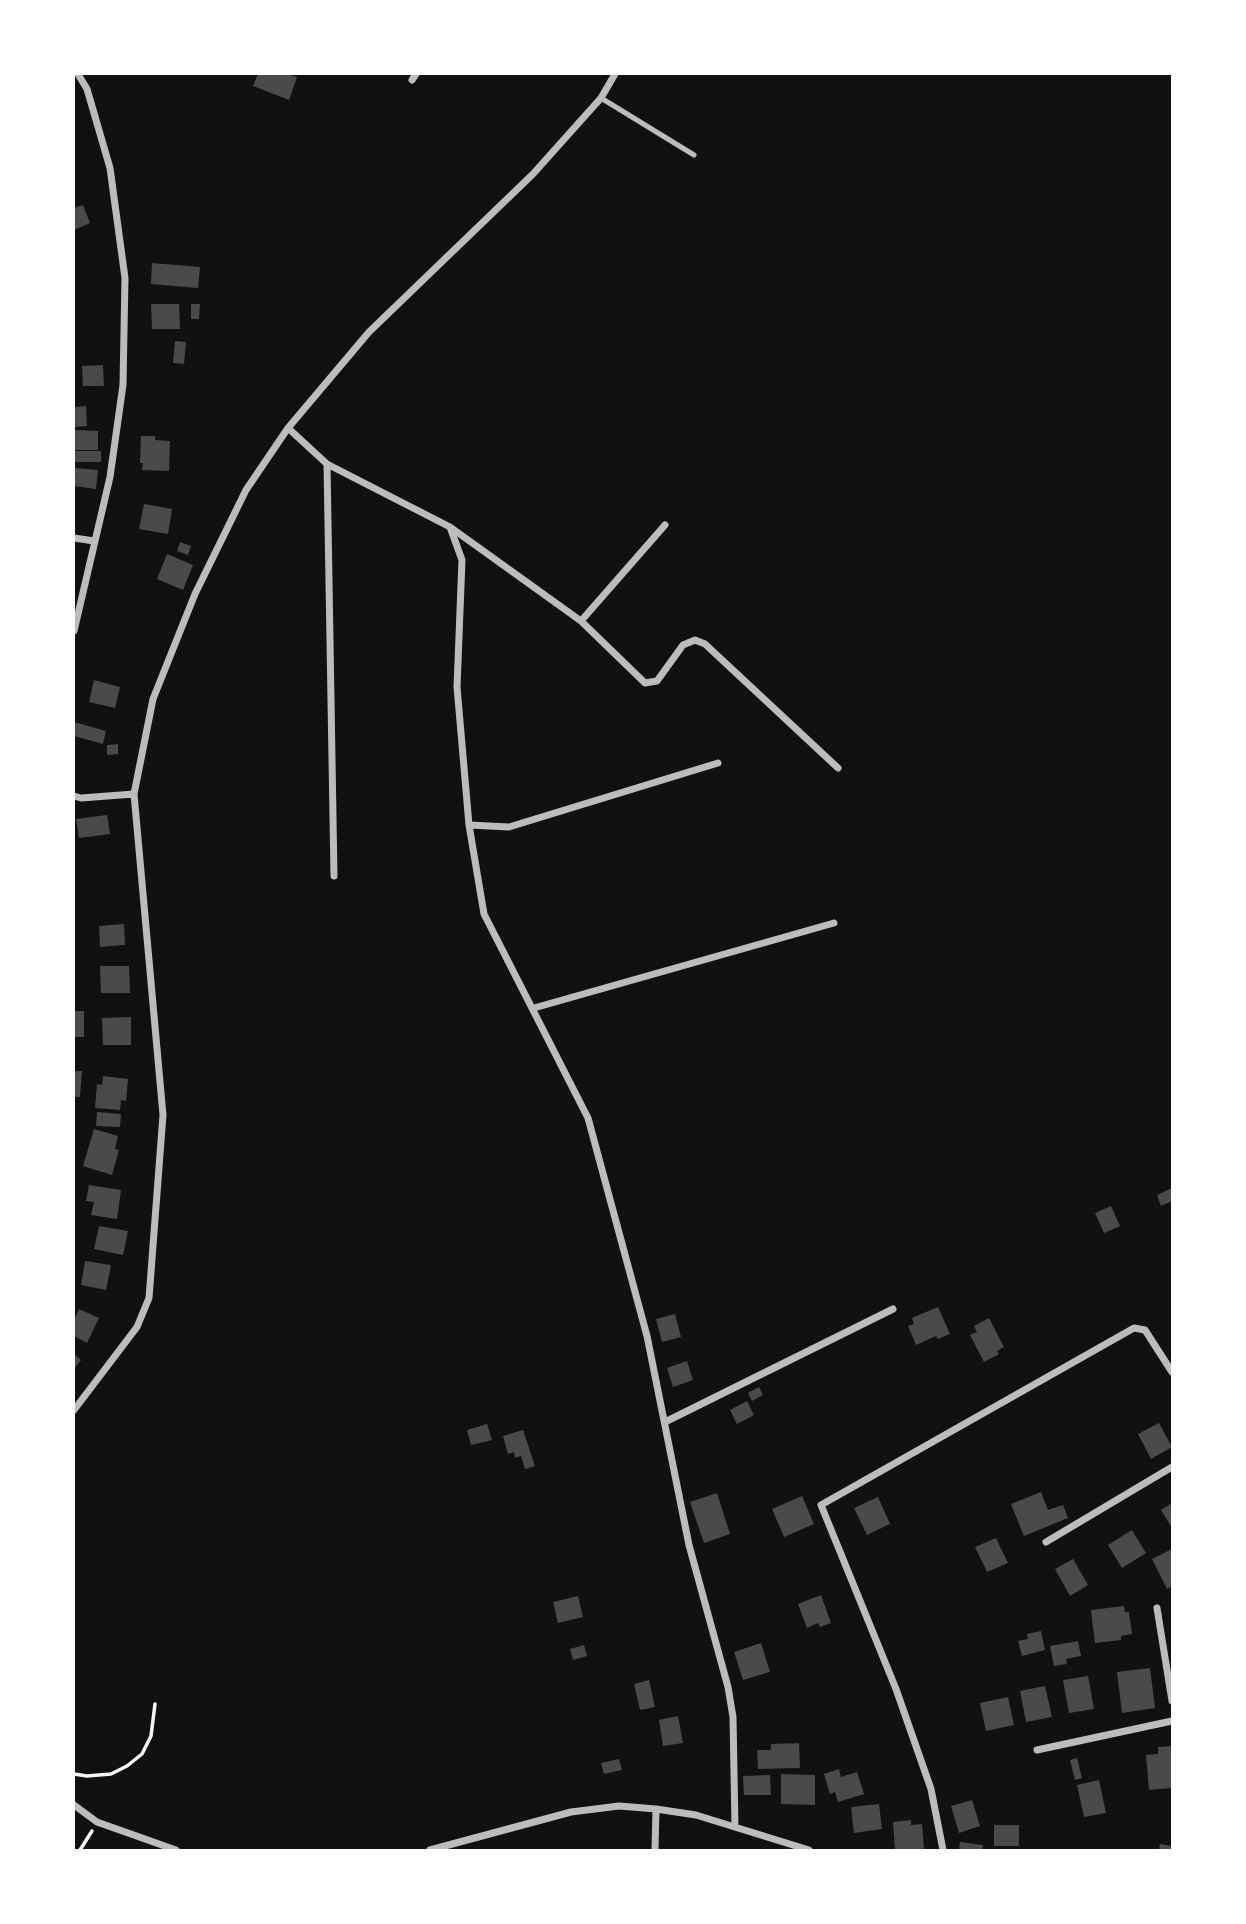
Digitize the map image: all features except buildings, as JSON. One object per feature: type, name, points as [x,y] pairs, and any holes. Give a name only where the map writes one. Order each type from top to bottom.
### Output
[{"type":"street","points":[[74,631],[110,477],[123,385],[125,278],[110,168],[87,89],[78,74]]},
{"type":"street","points":[[74,1410],[137,1326],[149,1298],[163,1115],[134,794],[153,699],[195,594],[246,491],[288,428],[369,332],[533,174],[601,98],[615,74]]},
{"type":"street","points":[[74,86],[83,82]]},
{"type":"street","points":[[288,428],[327,464],[450,527],[581,621],[645,683],[657,681],[683,645],[695,640],[705,644],[838,768]]},
{"type":"street","points":[[327,464],[334,876]]},
{"type":"street","points":[[581,621],[665,525]]},
{"type":"street","points":[[450,527],[463,560],[457,687],[469,825],[484,914],[588,1118],[647,1336],[689,1545],[728,1687],[733,1717],[735,1827]]},
{"type":"street","points":[[74,538],[94,541]]},
{"type":"street","points":[[469,825],[509,827],[718,763]]},
{"type":"street","points":[[74,796],[81,798],[134,794]]},
{"type":"street","points":[[534,1008],[834,923]]},
{"type":"street","points":[[665,1422],[893,1309]]},
{"type":"street","points":[[943,1850],[931,1789],[896,1689],[821,1505],[1134,1328],[1145,1330],[1172,1372]]},
{"type":"street","points":[[1046,1542],[1172,1467]]},
{"type":"street","points":[[1157,1608],[1172,1701]]},
{"type":"street","points":[[1037,1750],[1172,1721]]},
{"type":"street","points":[[74,1805],[97,1822],[176,1850]]},
{"type":"street","points":[[430,1850],[570,1812],[619,1806],[656,1808],[696,1815],[809,1850]]},
{"type":"street","points":[[655,1850],[656,1808]]},
{"type":"lane","points":[[601,98],[694,155]]},
{"type":"path","points":[[74,1774],[111,1774],[142,1754],[151,1736],[155,1704]]},
{"type":"path","points":[[80,1850],[97,1822]]}]
